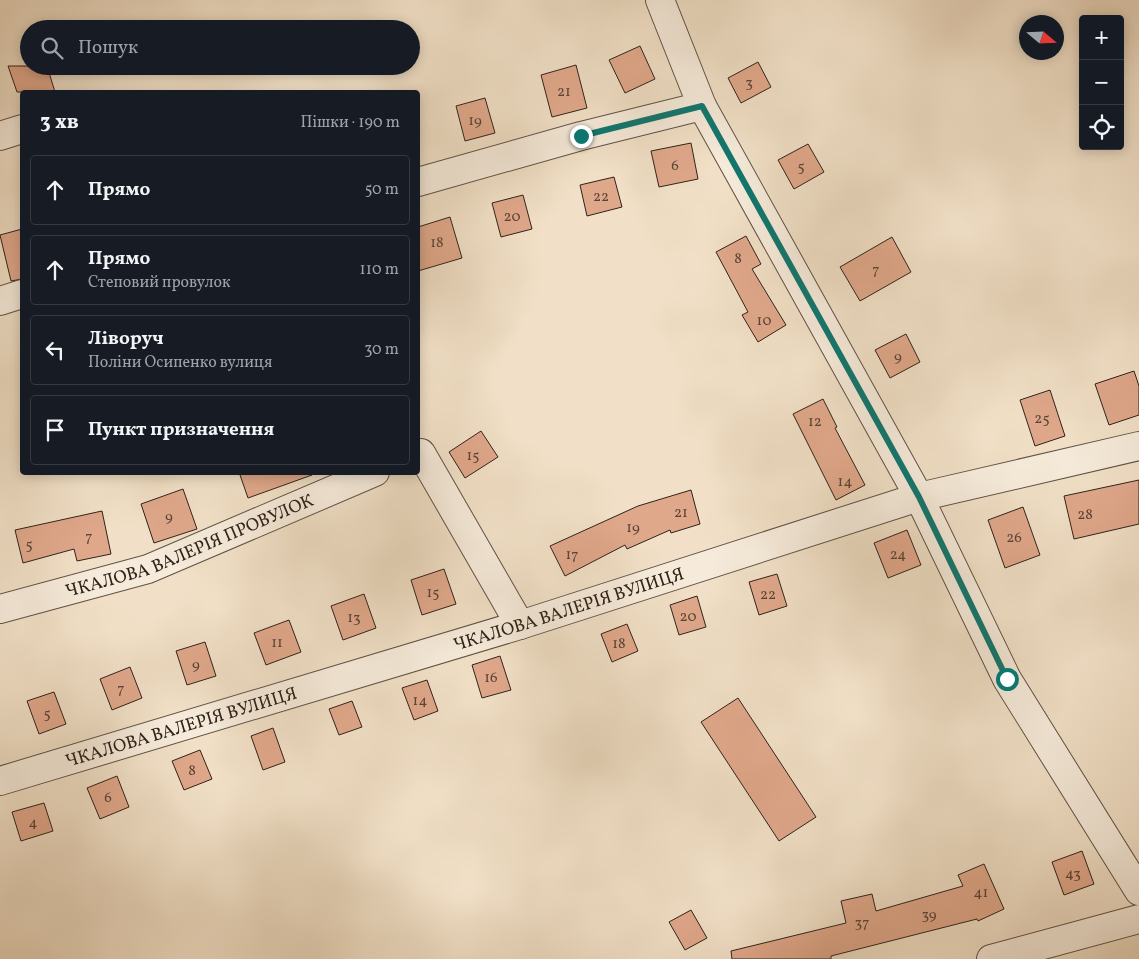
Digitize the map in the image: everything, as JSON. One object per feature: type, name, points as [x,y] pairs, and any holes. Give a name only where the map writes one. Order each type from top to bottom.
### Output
[{"type":"street","points":[[660,0],[702,106],[919,497],[1007,679],[1139,891]]},
{"type":"street","points":[[420,181],[581,136],[702,106]]},
{"type":"street","points":[[0,136],[20,129]]},
{"type":"street","points":[[0,301],[20,295]]},
{"type":"street","name":"ЧКАЛОВА ВАЛЕРІЯ ВУЛИЦЯ","points":[[0,781],[520,625],[919,497],[1139,446]]},
{"type":"street","points":[[420,453],[520,625]]},
{"type":"street","name":"ЧКАЛОВА ВАЛЕРІЯ ПРОВУЛОК","points":[[0,609],[148,569],[368,475]]},
{"type":"street","points":[[990,959],[1139,919]]},
{"type":"building","points":[[640,46],[655,79],[625,93],[609,60]]},
{"type":"building","points":[[758,62],[771,87],[741,103],[728,78]]},
{"type":"building","points":[[576,65],[587,108],[552,117],[541,75]]},
{"type":"building","points":[[8,66],[20,66],[20,75],[50,75],[54,90],[20,90],[20,92],[17,92]]},
{"type":"building","points":[[485,98],[495,133],[465,141],[456,106]]},
{"type":"building","points":[[691,143],[698,179],[659,187],[651,151]]},
{"type":"building","points":[[808,144],[824,172],[794,189],[778,160]]},
{"type":"building","points":[[614,177],[622,207],[587,216],[580,185]]},
{"type":"building","points":[[523,195],[532,229],[501,237],[492,203]]},
{"type":"building","points":[[450,217],[462,258],[420,270],[420,226]]},
{"type":"building","points":[[20,230],[20,279],[11,281],[0,235]]},
{"type":"building","points":[[746,236],[761,264],[752,269],[786,325],[758,342],[742,315],[748,312],[716,252]]},
{"type":"building","points":[[892,237],[911,272],[860,301],[840,267]]},
{"type":"building","points":[[906,334],[920,362],[890,378],[875,350]]},
{"type":"building","points":[[1134,371],[1139,386],[1139,415],[1109,425],[1095,384]]},
{"type":"building","points":[[1050,390],[1065,436],[1035,446],[1020,400]]},
{"type":"building","points":[[823,399],[837,427],[835,428],[865,485],[836,500],[793,414]]},
{"type":"building","points":[[481,431],[498,457],[465,478],[449,452]]},
{"type":"building","points":[[240,475],[312,475],[248,498]]},
{"type":"building","points":[[1139,480],[1139,524],[1074,539],[1064,496]]},
{"type":"building","points":[[183,489],[197,529],[154,543],[141,504]]},
{"type":"building","points":[[691,490],[700,524],[671,533],[670,530],[627,549],[625,545],[565,576],[550,546],[638,506]]},
{"type":"building","points":[[1023,507],[1040,555],[1005,568],[988,520]]},
{"type":"building","points":[[102,511],[111,554],[77,561],[74,549],[23,563],[15,530]]},
{"type":"building","points":[[907,530],[921,565],[888,578],[874,543]]},
{"type":"building","points":[[444,569],[456,604],[422,615],[411,580]]},
{"type":"building","points":[[777,574],[787,606],[759,615],[749,582]]},
{"type":"building","points":[[364,594],[376,628],[343,640],[331,606]]},
{"type":"building","points":[[697,596],[706,627],[679,635],[670,605]]},
{"type":"building","points":[[289,620],[301,652],[266,665],[254,633]]},
{"type":"building","points":[[627,624],[638,651],[612,662],[601,634]]},
{"type":"building","points":[[205,642],[216,676],[187,685],[176,651]]},
{"type":"building","points":[[500,656],[511,690],[482,698],[472,665]]},
{"type":"building","points":[[130,667],[142,698],[112,710],[100,679]]},
{"type":"building","points":[[427,680],[438,711],[414,720],[402,688]]},
{"type":"building","points":[[54,692],[66,724],[39,734],[27,701]]},
{"type":"building","points":[[738,698],[816,817],[779,841],[701,722]]},
{"type":"building","points":[[352,701],[362,727],[339,735],[329,709]]},
{"type":"building","points":[[273,728],[285,762],[263,770],[251,736]]},
{"type":"building","points":[[200,750],[212,779],[184,790],[172,761]]},
{"type":"building","points":[[117,776],[129,807],[100,819],[87,788]]},
{"type":"building","points":[[44,803],[53,831],[21,841],[12,812]]},
{"type":"building","points":[[1082,851],[1094,884],[1064,895],[1052,862]]},
{"type":"building","points":[[984,864],[1004,909],[978,921],[977,919],[831,956],[831,959],[732,959],[731,951],[846,923],[841,901],[872,894],[876,911],[963,886],[958,875]]},
{"type":"building","points":[[691,910],[707,938],[685,950],[669,922]]},
{"type":"route","points":[[581,136],[702,106],[919,497],[1007,679]]}]
